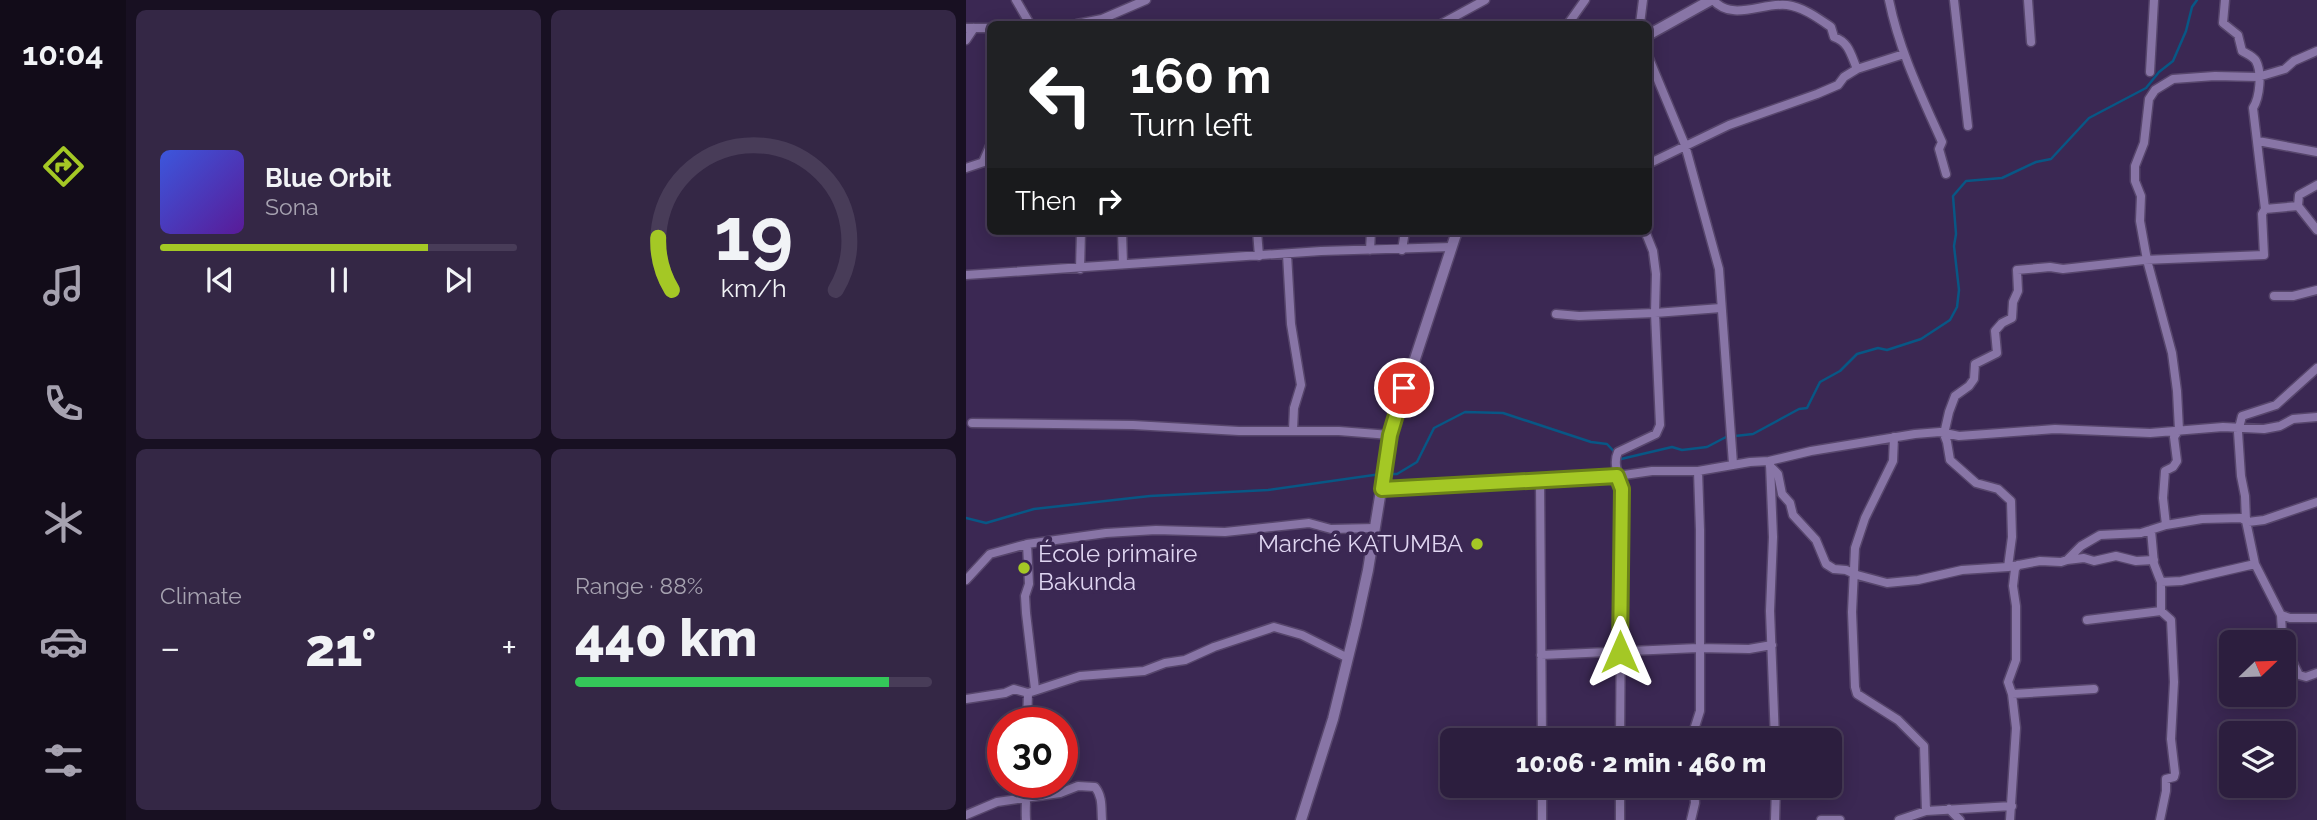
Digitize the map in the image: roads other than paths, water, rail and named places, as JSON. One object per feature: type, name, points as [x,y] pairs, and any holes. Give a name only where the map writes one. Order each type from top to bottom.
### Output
[{"type":"street","points":[[1016,0],[1028,21]]},
{"type":"street","points":[[1104,21],[1146,0]]},
{"type":"street","points":[[1446,21],[1485,0]]},
{"type":"street","points":[[1571,21],[1586,0]]},
{"type":"street","points":[[1640,21],[1643,0]]},
{"type":"street","points":[[1652,33],[1712,0],[1730,10],[1781,4],[1797,7],[1831,27],[1834,37],[1847,45],[1857,69]]},
{"type":"street","points":[[1889,0],[1904,54],[1942,142],[1939,151],[1946,174]]},
{"type":"street","points":[[1954,0],[1968,126]]},
{"type":"street","points":[[2028,0],[2031,42]]},
{"type":"street","points":[[2150,72],[2154,0]]},
{"type":"street","points":[[2010,820],[2016,728],[2008,682],[2016,660],[2011,501],[1993,486],[1976,483],[1952,462],[1944,434],[1953,400],[1974,379],[1975,364],[1997,353],[1995,331],[2002,323],[2012,318],[2013,302],[2018,291],[2017,270],[2099,267],[2147,260],[2264,255],[2262,214],[2265,209],[2253,108],[2258,98],[2257,63],[2242,51],[2237,34],[2223,23],[2225,0]]},
{"type":"street","points":[[966,40],[970,28]]},
{"type":"street","points":[[2166,525],[2163,498],[2165,471],[2173,467],[2176,461],[2174,437],[2179,430],[2172,353],[2147,260],[2140,221],[2141,200],[2135,181],[2135,170],[2144,143],[2150,96],[2157,88],[2175,79],[2258,76],[2285,69],[2294,61],[2317,51]]},
{"type":"street","points":[[1652,162],[1685,145],[1776,107],[1838,85],[1844,77],[1857,69],[1904,54]]},
{"type":"street","points":[[1652,66],[1685,145],[1716,253],[1733,464]]},
{"type":"street","points":[[2258,141],[2317,152]]},
{"type":"street","points":[[966,168],[987,161]]},
{"type":"street","points":[[2317,185],[2299,195],[2298,206],[2317,230]]},
{"type":"street","points":[[2265,209],[2298,206]]},
{"type":"street","points":[[1080,269],[1081,235]]},
{"type":"street","points":[[1122,235],[1123,264]]},
{"type":"street","points":[[1257,235],[1259,256]]},
{"type":"street","points":[[1370,250],[1371,235]]},
{"type":"street","points":[[1402,250],[1404,235]]},
{"type":"street","points":[[1301,820],[1333,719],[1348,658],[1375,528],[1390,435],[1456,235]]},
{"type":"street","points":[[1620,728],[1622,489],[1617,476],[1616,455],[1656,434],[1660,425],[1655,313],[1656,269],[1647,235]]},
{"type":"street","points":[[966,275],[1287,254],[1451,247]]},
{"type":"street","points":[[1287,254],[1292,324],[1301,385],[1294,408],[1293,430]]},
{"type":"street","points":[[2274,296],[2293,296],[2317,290]]},
{"type":"street","points":[[1556,314],[1569,317],[1721,307]]},
{"type":"street","points":[[2317,368],[2276,405],[2242,415],[2239,428],[2246,521],[2255,564],[2281,615],[2283,639],[2297,672],[2306,677],[2317,673]]},
{"type":"street","points":[[1382,485],[1698,471],[1733,464],[1770,464],[1802,452],[1929,432],[1959,436],[2055,429],[2150,433],[2271,428],[2293,419],[2317,417]]},
{"type":"street","points":[[972,424],[1133,425],[1390,435]]},
{"type":"street","points":[[1894,438],[1893,461],[1857,538],[1853,574],[1855,689],[1857,694],[1901,722],[1924,746],[1926,811]]},
{"type":"street","points":[[1770,464],[1778,474],[1782,494],[1790,503],[1793,515],[1818,543],[1826,564],[1834,569],[1846,570],[1886,583],[1918,580],[1962,570],[2040,561],[2084,558],[2094,561],[2118,556],[2136,561],[2154,560]]},
{"type":"street","points":[[1770,464],[1773,537],[1770,611],[1775,728]]},
{"type":"street","points":[[1695,728],[1700,711],[1698,471]]},
{"type":"street","points":[[1540,480],[1542,728]]},
{"type":"street","points":[[2067,560],[2081,546],[2100,535],[2141,533],[2166,525],[2206,518],[2241,518],[2246,521],[2275,518],[2317,502]]},
{"type":"street","points":[[966,580],[990,554],[1027,544],[1133,531],[1224,532],[1309,523],[1331,529],[1375,528]]},
{"type":"street","points":[[2151,530],[2154,560],[2161,582],[2161,611],[2171,620],[2174,682],[2171,739],[2175,776],[2166,779],[2160,820]]},
{"type":"street","points":[[1027,544],[1029,584],[1025,596],[1032,691],[1030,707]]},
{"type":"street","points":[[2161,582],[2181,581],[2255,564]]},
{"type":"street","points":[[2087,620],[2161,611]]},
{"type":"street","points":[[2281,615],[2290,618],[2317,618]]},
{"type":"street","points":[[966,699],[1014,689],[1032,691],[1083,676],[1144,671],[1165,663],[1185,660],[1214,647],[1275,627],[1302,635],[1348,658]]},
{"type":"street","points":[[1541,655],[1699,648],[1749,649],[1772,645]]},
{"type":"street","points":[[2012,694],[2094,689]]},
{"type":"street","points":[[1078,786],[1095,787],[1100,796],[1102,820]]},
{"type":"street","points":[[966,815],[997,802],[1022,798]]},
{"type":"street","points":[[1026,820],[1025,804],[1028,798]]},
{"type":"street","points":[[1542,798],[1542,820]]},
{"type":"street","points":[[1620,798],[1620,820]]},
{"type":"street","points":[[1692,820],[1695,798]]},
{"type":"street","points":[[1775,820],[1776,798]]},
{"type":"street","points":[[1899,820],[1926,811],[1986,810],[2012,806]]},
{"type":"street","points":[[1949,809],[1959,820]]},
{"type":"street","points":[[1821,820],[1840,820]]},
{"type":"waterway","points":[[1388,474],[1397,474],[1417,462],[1434,428],[1465,412],[1503,413],[1591,442],[1607,444],[1621,459],[1672,447],[1682,450],[1707,447],[1726,437],[1753,434],[1799,409],[1807,408],[1820,382],[1840,371],[1857,354],[1878,348],[1887,350],[1921,339],[1950,320],[1957,307],[1959,290],[1954,246],[1956,234],[1953,196],[1966,181],[2002,178],[2036,162],[2051,159],[2089,118],[2146,88],[2159,72],[2173,61],[2197,0]]},
{"type":"waterway","points":[[966,518],[986,523],[1034,509],[1150,496],[1268,490],[1381,474]]},
{"type":"place","name":"Marché KATUMBA","points":[[1477,544]]},
{"type":"place","name":"École primaire Bakunda","points":[[1024,568]]}]
